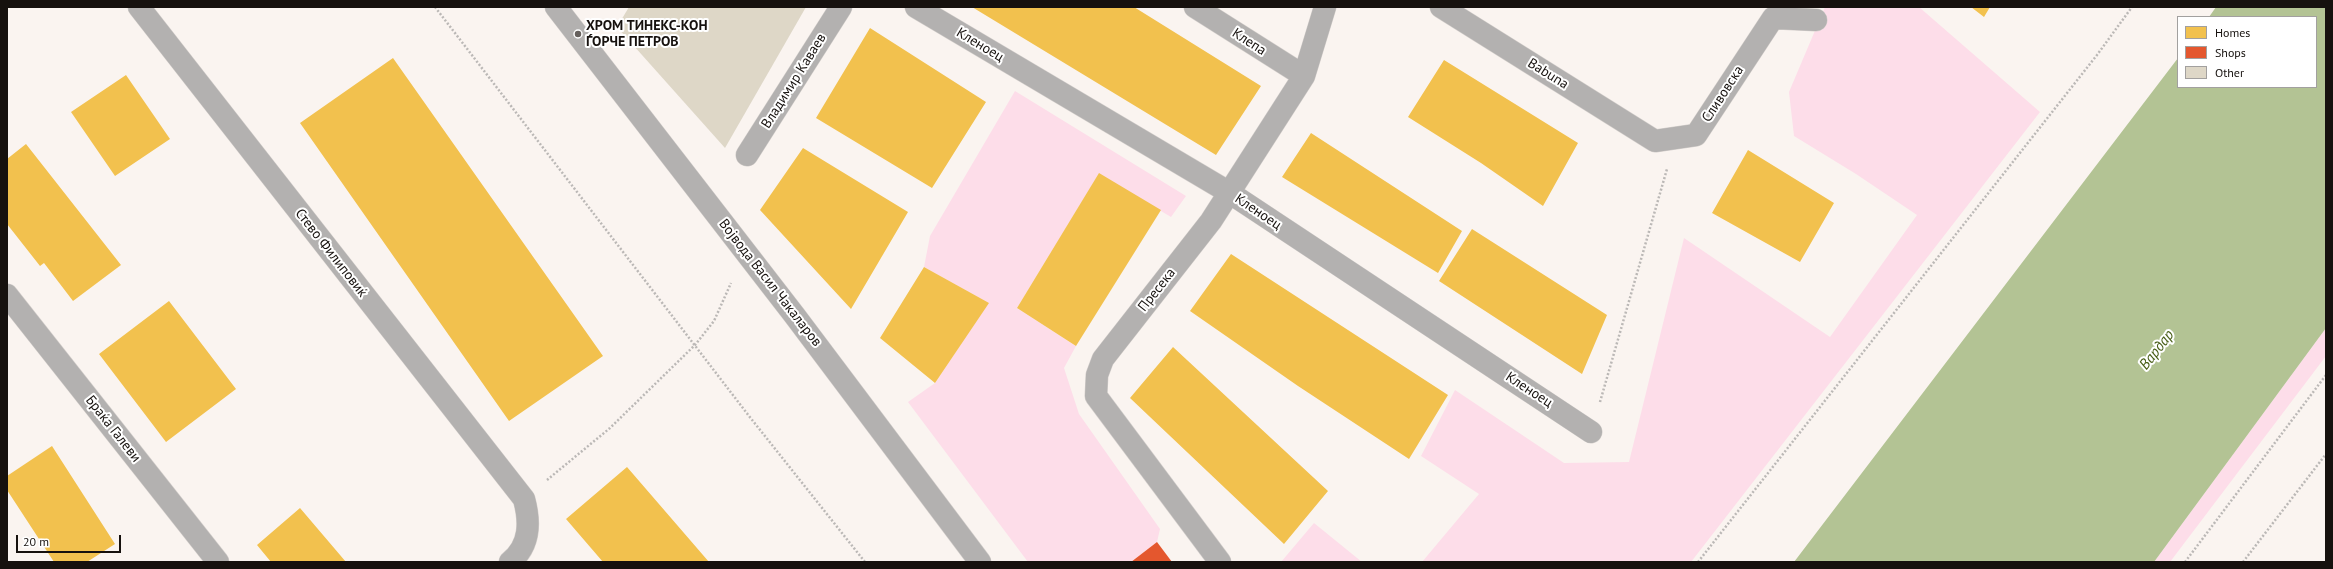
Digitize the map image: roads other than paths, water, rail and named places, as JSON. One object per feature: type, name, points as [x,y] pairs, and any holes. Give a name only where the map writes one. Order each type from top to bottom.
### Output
[{"type":"street","name":"Стево Филиповиќ","points":[[139,7],[524,499],[529,529],[523,544],[510,562]]},
{"type":"street","name":"Војвода Васил Чакаларов","points":[[556,7],[745,251],[980,562]]},
{"type":"street","name":"Владимир Каваев","points":[[747,155],[841,7]]},
{"type":"street","name":"Кленоец","points":[[916,7],[1230,193],[1591,432]]},
{"type":"street","name":"Клепа","points":[[1195,7],[1304,76]]},
{"type":"street","name":"Пресека","points":[[1220,562],[1096,396],[1097,375],[1103,359],[1211,222],[1304,76],[1325,7]]},
{"type":"street","name":"Babuna","points":[[1441,7],[1655,141]]},
{"type":"street","name":"Сливовска","points":[[1655,141],[1696,135],[1776,13],[1816,20]]},
{"type":"street","name":"Браќа Галеви","points":[[7,295],[218,562]]},
{"type":"water","name":"Вардар","points":[[2216,7],[2326,7],[2326,328],[2154,562],[1794,562],[2177,59],[2177,88],[2317,88],[2317,16],[2210,16]]},
{"type":"place","name":"ХРОМ ТИНЕКС-КОН ЃОРЧЕ ПЕТРОВ","points":[[578,34]]}]
